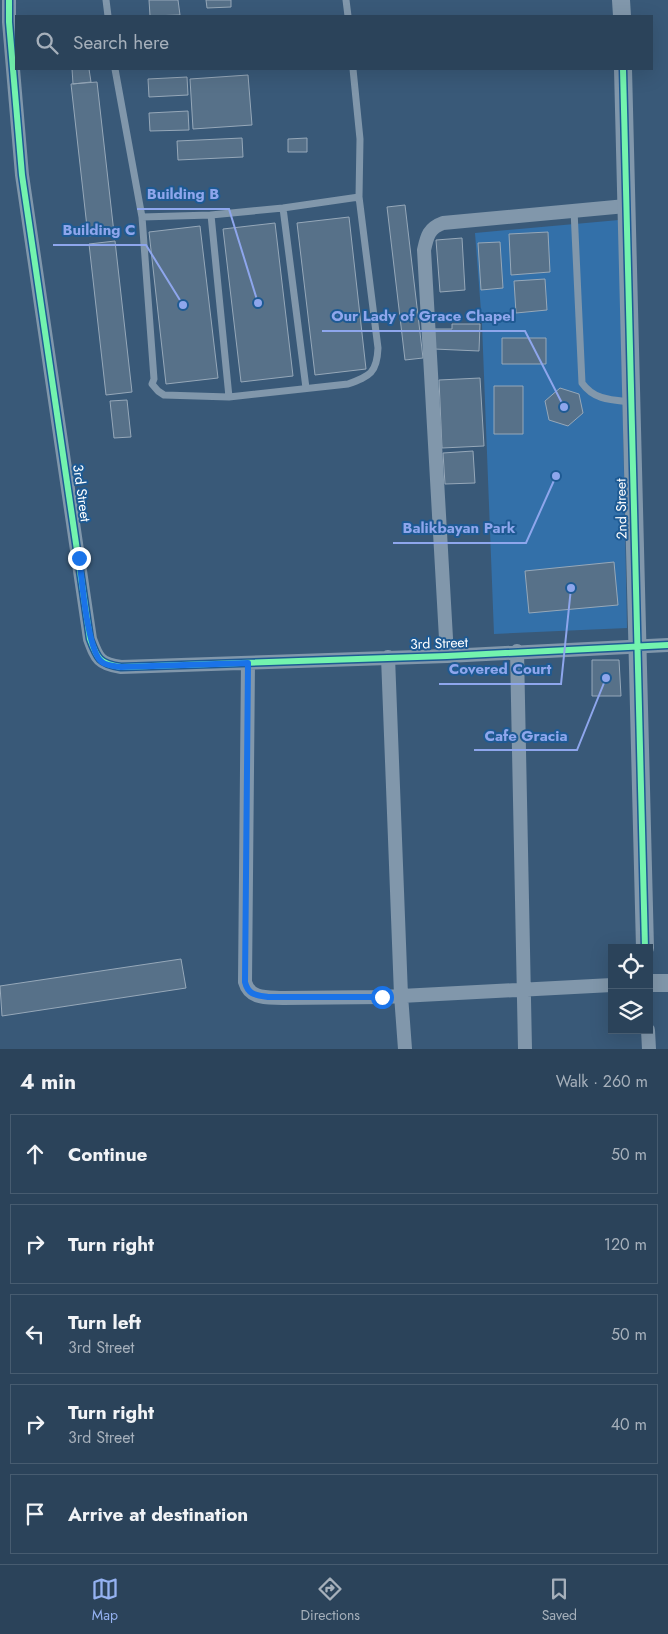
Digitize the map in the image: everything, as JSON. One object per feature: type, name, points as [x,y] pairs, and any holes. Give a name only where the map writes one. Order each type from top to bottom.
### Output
[{"type":"street","name":"3rd Street","points":[[9,0],[9,22],[22,175],[90,639],[96,656],[102,662],[121,667],[447,656],[668,645]]},
{"type":"street","points":[[621,0],[622,15]]},
{"type":"street","name":"2nd Street","points":[[623,70],[645,944]]},
{"type":"street","points":[[447,656],[424,250],[429,231],[442,223],[626,206]]},
{"type":"street","points":[[518,651],[525,1049]]},
{"type":"street","points":[[388,657],[401,995],[405,1049]]},
{"type":"street","points":[[248,663],[245,982],[251,994],[276,998],[382,997],[608,984]]},
{"type":"street","points":[[653,983],[668,983]]},
{"type":"street","points":[[648,1034],[649,1049]]},
{"type":"lane","points":[[106,0],[108,15]]},
{"type":"lane","points":[[346,0],[348,15]]},
{"type":"lane","points":[[115,70],[142,217],[154,379],[152,384],[158,392],[164,395],[229,396],[348,384],[365,378],[378,363],[378,348],[360,197],[360,139],[352,70]]},
{"type":"lane","points":[[142,217],[211,215],[283,208],[360,197]]},
{"type":"lane","points":[[283,208],[306,388]]},
{"type":"lane","points":[[574,210],[582,383],[595,396],[606,400],[631,402]]},
{"type":"lane","points":[[211,215],[229,396]]},
{"type":"shaded area","points":[[619,220],[627,628],[494,634],[482,324],[475,233]]},
{"type":"building","points":[[149,0],[178,0],[180,15],[150,15]]},
{"type":"building","points":[[206,0],[231,0],[231,7],[207,8]]},
{"type":"building","points":[[72,70],[89,70],[91,82],[73,84]]},
{"type":"building","points":[[248,75],[252,125],[193,129],[190,79]]},
{"type":"building","points":[[187,77],[188,95],[149,97],[148,79]]},
{"type":"building","points":[[97,82],[114,233],[88,236],[71,84]]},
{"type":"building","points":[[188,111],[189,130],[150,131],[149,113]]},
{"type":"building","points":[[242,138],[243,157],[178,160],[177,141]]},
{"type":"building","points":[[307,138],[307,152],[288,152],[288,139]]},
{"type":"building","points":[[405,205],[423,358],[405,360],[387,207]]},
{"type":"building","points":[[349,217],[366,369],[315,375],[297,223]]},
{"type":"building","points":[[275,223],[293,376],[241,382],[223,229]]},
{"type":"building","points":[[200,226],[218,378],[166,384],[149,232]]},
{"type":"building","points":[[548,232],[550,272],[511,275],[509,234]]},
{"type":"building","points":[[462,238],[465,290],[440,292],[436,240]]},
{"type":"building","points":[[115,241],[132,392],[106,395],[89,244]]},
{"type":"building","points":[[500,242],[503,288],[481,290],[478,243]]},
{"type":"building","points":[[545,279],[547,310],[516,313],[514,281]]},
{"type":"building","points":[[452,324],[480,324],[479,351],[434,349],[434,329],[452,329]]},
{"type":"building","points":[[502,338],[546,338],[546,364],[502,364]]},
{"type":"building","points":[[480,378],[484,446],[442,448],[439,380]]},
{"type":"building","points":[[494,386],[523,386],[523,434],[494,434]]},
{"type":"building","points":[[560,388],[579,394],[583,413],[568,426],[549,420],[545,401]]},
{"type":"building","points":[[127,400],[131,437],[114,438],[110,401]]},
{"type":"building","points":[[473,451],[475,483],[445,484],[443,453]]},
{"type":"building","points":[[614,562],[618,605],[529,613],[525,571]]},
{"type":"building","points":[[592,660],[619,660],[621,696],[592,696]]},
{"type":"building","points":[[181,959],[186,988],[2,1016],[0,986]]},
{"type":"cycle path","points":[[9,0],[9,22],[22,175],[90,639],[97,655],[103,662],[121,667],[447,656],[668,645]]},
{"type":"cycle path","points":[[623,70],[645,944]]},
{"type":"place","name":"Building B","points":[[258,303]]},
{"type":"place","name":"Building C","points":[[183,305]]},
{"type":"place","name":"Our Lady of Grace Chapel","points":[[564,407]]},
{"type":"place","name":"Balikbayan Park","points":[[556,476]]},
{"type":"place","name":"Covered Court","points":[[571,588]]},
{"type":"place","name":"Cafe Gracia","points":[[606,678]]},
{"type":"route","points":[[79,558],[90,639],[96,656],[102,662],[121,667],[248,663],[245,982],[247,989],[251,994],[283,998],[382,997]]}]
